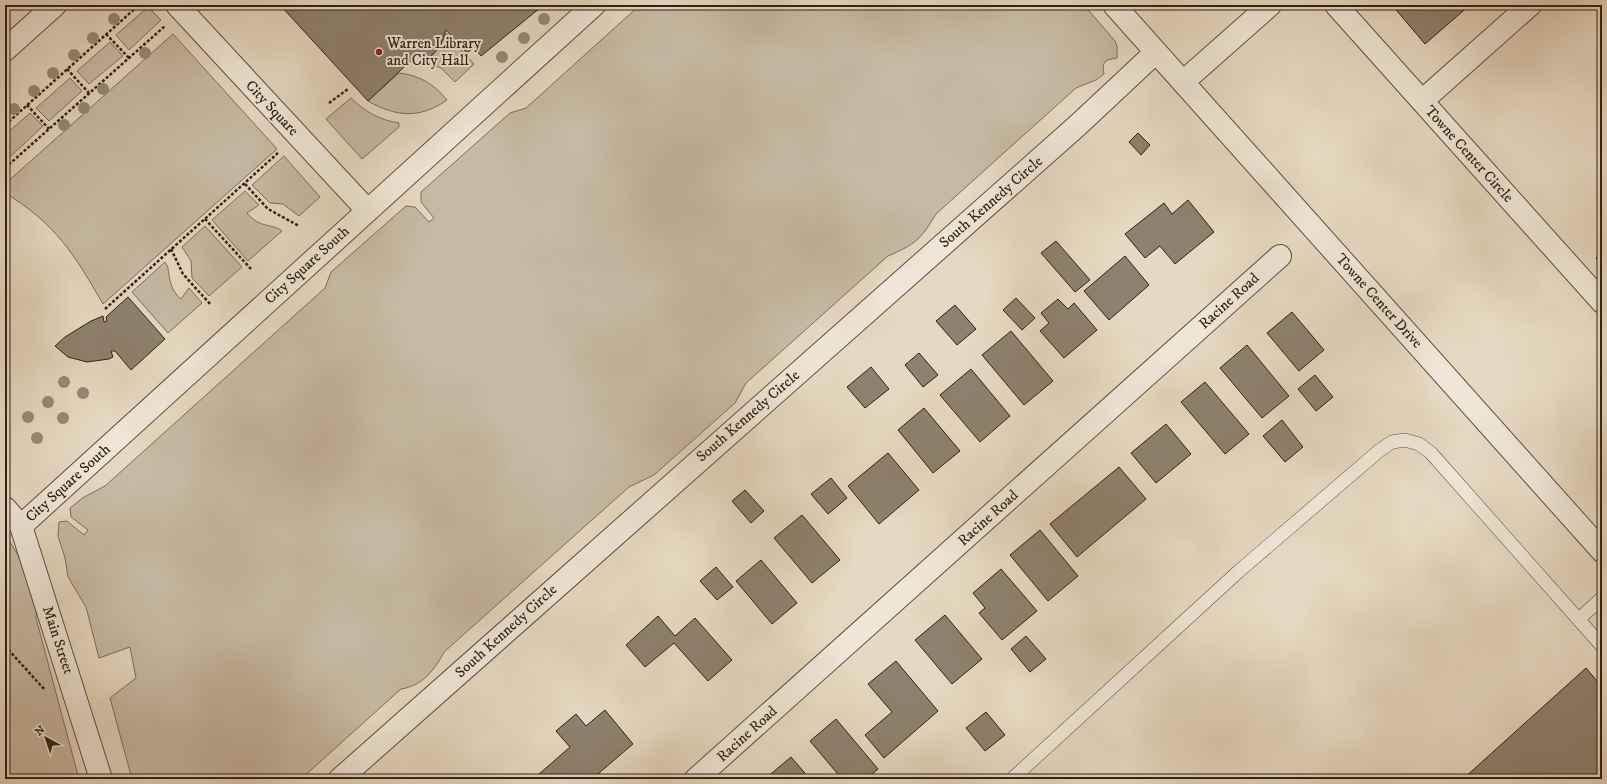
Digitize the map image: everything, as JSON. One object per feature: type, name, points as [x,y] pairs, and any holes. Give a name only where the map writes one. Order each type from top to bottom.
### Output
[{"type":"street","points":[[5,50],[55,5]]},
{"type":"street","name":"City Square South","points":[[21,526],[366,210],[594,5]]},
{"type":"street","name":"Towne Center Drive","points":[[1114,5],[1602,551]]},
{"type":"street","points":[[1183,82],[1270,5]]},
{"type":"street","name":"Towne Center Circle","points":[[1336,5],[1602,302]]},
{"type":"street","points":[[1422,101],[1530,5]]},
{"type":"street","name":"City Square","points":[[173,14],[366,210]]},
{"type":"street","name":"South Kennedy Circle","points":[[340,779],[1078,125],[1156,52]]},
{"type":"street","name":"Racine Road","points":[[696,779],[1280,256]]},
{"type":"street","name":"Main Street","points":[[5,508],[21,526],[101,779]]},
{"type":"lane","points":[[1012,779],[1239,571],[1347,477],[1392,442],[1405,440],[1420,444],[1431,453],[1602,646]]},
{"type":"lane","points":[[1579,619],[1602,598]]},
{"type":"path","points":[[5,125],[139,5]]},
{"type":"path","points":[[5,168],[129,58],[173,14]]},
{"type":"path","points":[[106,34],[129,58]]},
{"type":"path","points":[[67,69],[90,93]]},
{"type":"path","points":[[329,103],[348,89]]},
{"type":"path","points":[[27,106],[49,129]]},
{"type":"path","points":[[105,309],[284,148]]},
{"type":"path","points":[[5,160],[9,164]]},
{"type":"path","points":[[244,184],[268,209],[299,226]]},
{"type":"path","points":[[205,219],[251,269]]},
{"type":"path","points":[[171,249],[183,274],[211,305]]},
{"type":"path","points":[[5,646],[46,691],[73,687]]},
{"type":"shaded area","points":[[640,5],[1084,5],[1115,41],[1117,46],[1117,58],[1107,60],[1103,65],[1104,74],[1096,80],[1076,88],[936,214],[917,240],[905,248],[888,256],[746,383],[735,403],[654,475],[629,487],[444,652],[427,676],[409,687],[401,689],[301,779],[132,779],[110,698],[136,678],[130,647],[99,658],[86,607],[68,577],[65,558],[58,536],[59,522],[67,521],[84,535],[88,530],[71,517],[70,508],[84,497],[105,486],[325,288],[331,272],[406,206],[415,207],[429,222],[434,218],[421,202],[421,192],[510,113],[526,108]]},
{"type":"shaded area","points":[[148,7],[161,20],[129,50],[116,35]]},
{"type":"shaded area","points":[[446,33],[474,64],[455,82],[441,68],[426,62],[440,46]]},
{"type":"shaded area","points":[[173,34],[277,149],[103,304],[83,270],[62,241],[51,228],[37,216],[5,193],[5,184]]},
{"type":"shaded area","points":[[110,42],[123,56],[89,84],[77,71]]},
{"type":"shaded area","points":[[399,73],[426,81],[437,89],[447,100],[427,110],[408,114],[388,110],[368,101]]},
{"type":"shaded area","points":[[70,78],[82,91],[49,121],[36,108]]},
{"type":"shaded area","points":[[351,98],[373,115],[385,120],[399,123],[399,127],[362,159],[326,119]]},
{"type":"shaded area","points":[[30,113],[43,126],[10,157],[5,152],[5,135]]},
{"type":"shaded area","points":[[284,156],[320,197],[299,216],[283,204],[270,203],[252,185]]},
{"type":"shaded area","points":[[245,191],[259,205],[247,213],[261,224],[274,227],[282,231],[248,261],[212,220]]},
{"type":"shaded area","points":[[205,226],[242,267],[209,296],[192,278],[191,261],[182,247]]},
{"type":"shaded area","points":[[165,262],[171,284],[176,294],[181,299],[189,288],[202,303],[168,333],[132,292]]},
{"type":"shaded area","points":[[5,534],[20,558],[37,601],[36,618],[79,779],[5,779]]},
{"type":"building","name":"Warren Library and City Hall","points":[[280,5],[538,5],[540,8],[481,56],[474,47],[467,53],[446,30],[440,46],[426,62],[421,65],[418,54],[368,101]]},
{"type":"building","points":[[1392,5],[1470,5],[1425,44]]},
{"type":"building","points":[[1138,133],[1150,145],[1141,155],[1129,142]]},
{"type":"building","points":[[1188,200],[1214,232],[1175,264],[1160,246],[1145,258],[1125,234],[1164,203],[1172,214]]},
{"type":"building","points":[[1056,241],[1090,280],[1075,292],[1041,253]]},
{"type":"building","points":[[1602,253],[1602,265],[1596,258]]},
{"type":"building","points":[[1125,256],[1149,285],[1109,320],[1084,291]]},
{"type":"building","points":[[128,297],[165,339],[131,370],[115,351],[111,351],[113,357],[109,359],[87,362],[68,357],[55,346],[65,337],[91,321],[103,316],[104,322],[107,321],[106,317]]},
{"type":"building","points":[[1016,298],[1035,318],[1022,330],[1003,310]]},
{"type":"building","points":[[1058,299],[1068,309],[1074,303],[1097,330],[1064,358],[1040,331],[1049,323],[1041,313]]},
{"type":"building","points":[[955,305],[976,329],[957,345],[936,321]]},
{"type":"building","points":[[1292,312],[1324,350],[1299,371],[1267,333]]},
{"type":"building","points":[[1011,331],[1053,381],[1024,405],[982,355]]},
{"type":"building","points":[[1247,345],[1289,396],[1262,418],[1220,368]]},
{"type":"building","points":[[919,353],[938,375],[923,387],[905,365]]},
{"type":"building","points":[[871,367],[889,389],[865,408],[847,387]]},
{"type":"building","points":[[971,369],[1010,416],[980,442],[940,395]]},
{"type":"building","points":[[1315,375],[1333,397],[1316,411],[1298,389]]},
{"type":"building","points":[[1205,382],[1249,434],[1225,454],[1181,402]]},
{"type":"building","points":[[924,408],[960,451],[933,473],[898,430]]},
{"type":"building","points":[[1282,420],[1303,447],[1285,462],[1263,436]]},
{"type":"building","points":[[1166,424],[1191,454],[1156,483],[1131,453]]},
{"type":"building","points":[[888,453],[919,490],[879,524],[848,486]]},
{"type":"building","points":[[1119,467],[1146,499],[1077,557],[1050,524]]},
{"type":"building","points":[[831,478],[847,498],[828,514],[811,494]]},
{"type":"building","points":[[745,490],[764,511],[751,523],[732,501]]},
{"type":"building","points":[[802,515],[840,560],[812,583],[774,538]]},
{"type":"building","points":[[1040,530],[1078,576],[1048,601],[1010,555]]},
{"type":"building","points":[[761,560],[797,603],[772,624],[736,581]]},
{"type":"building","points":[[716,567],[733,587],[717,600],[700,581]]},
{"type":"building","points":[[1001,569],[1037,611],[1002,640],[979,613],[985,608],[973,593]]},
{"type":"building","points":[[945,615],[982,659],[952,684],[915,640]]},
{"type":"building","points":[[658,616],[675,636],[695,618],[732,660],[708,681],[674,643],[645,667],[626,645]]},
{"type":"building","points":[[1026,636],[1046,659],[1030,672],[1011,649]]},
{"type":"building","points":[[896,661],[938,711],[884,758],[865,735],[892,712],[868,684]]},
{"type":"building","points":[[1586,668],[1602,687],[1602,779],[1463,779]]},
{"type":"building","points":[[605,710],[633,744],[592,779],[541,779],[538,775],[570,747],[556,731],[576,714],[586,726]]},
{"type":"building","points":[[986,712],[1005,735],[985,751],[966,728]]},
{"type":"building","points":[[836,719],[878,769],[866,779],[842,779],[810,741]]},
{"type":"building","points":[[791,757],[810,779],[766,778]]},
{"type":"place","name":"Warren Library and City Hall","points":[[379,52]]}]
